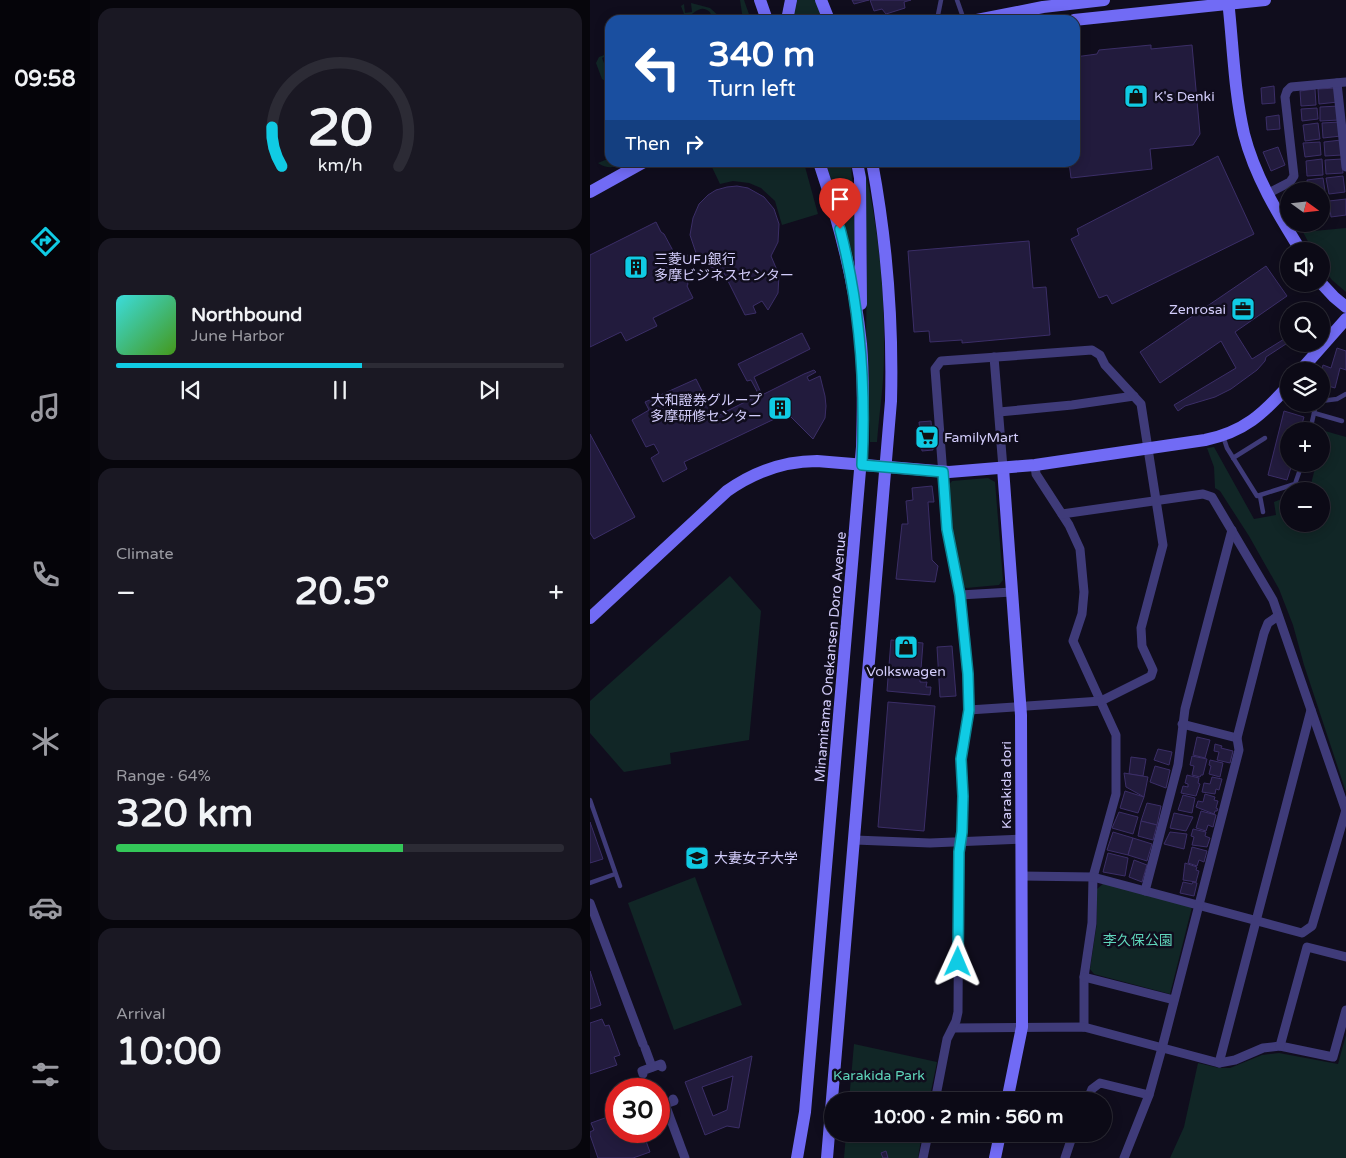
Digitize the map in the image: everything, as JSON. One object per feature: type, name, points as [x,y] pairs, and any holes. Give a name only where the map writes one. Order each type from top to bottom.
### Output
[{"type":"main road","points":[[760,0],[765,15]]},
{"type":"main road","points":[[788,15],[791,0]]},
{"type":"main road","points":[[821,0],[827,15]]},
{"type":"main road","points":[[1002,15],[1043,7],[1104,0]]},
{"type":"main road","points":[[1080,19],[1228,2],[1265,0]]},
{"type":"main road","points":[[1228,2],[1244,135],[1267,194],[1296,242]]},
{"type":"main road","points":[[590,192],[635,167]]},
{"type":"main road","name":"Minamitama Onekansen Doro Avenue","points":[[798,1158],[805,1112],[862,465],[861,344],[850,270],[837,218],[821,167]]},
{"type":"main road","points":[[858,167],[860,178],[862,253],[861,344]]},
{"type":"main road","points":[[833,1092],[887,467],[891,401],[891,316],[885,245],[873,167]]},
{"type":"main road","points":[[1330,292],[1346,307]]},
{"type":"main road","points":[[1308,362],[1346,319]]},
{"type":"main road","points":[[590,618],[727,491],[743,480],[774,467],[805,461],[943,472],[1035,465],[1223,436],[1252,421],[1280,395]]},
{"type":"main road","name":"Karakida dori","points":[[1003,468],[1020,706],[1022,839],[1022,1027],[1009,1092]]},
{"type":"main road","points":[[820,1158],[824,1142]]},
{"type":"main road","points":[[827,1158],[828,1142]]},
{"type":"main road","points":[[995,1158],[998,1142]]},
{"type":"street","points":[[1267,194],[1290,182],[1294,176],[1285,97],[1286,91],[1291,87],[1342,82],[1346,167]]},
{"type":"street","points":[[937,1092],[947,1039],[956,1021],[958,1012],[959,852],[962,832],[963,796],[961,759],[969,710],[968,674],[960,595],[947,529],[935,369],[936,365],[941,361],[1092,350],[1097,352],[1105,365],[1141,404],[1162,545],[1141,628],[1142,646],[1153,670],[1151,676],[1101,701],[969,710]]},
{"type":"street","points":[[994,357],[1003,468]]},
{"type":"street","points":[[999,412],[1072,405],[1134,396]]},
{"type":"street","points":[[1035,465],[1036,474],[1069,525],[1080,549],[1084,592],[1082,614],[1073,641],[1116,735],[1116,794],[1093,877],[1092,923],[1084,977],[1084,1027]]},
{"type":"street","points":[[1022,876],[1093,877],[1302,933],[1312,926],[1346,811],[1273,600],[1212,496],[1208,494],[1156,500],[1062,514]]},
{"type":"street","points":[[1145,891],[1178,765],[1185,709],[1232,530]]},
{"type":"street","points":[[960,595],[1012,592]]},
{"type":"street","points":[[1124,1158],[1149,1095],[1162,1048],[1239,750],[1237,738],[1264,633],[1268,622],[1278,616]]},
{"type":"street","points":[[1219,1062],[1311,709]]},
{"type":"street","points":[[1182,724],[1237,738]]},
{"type":"street","points":[[855,840],[930,843],[1022,839]]},
{"type":"street","points":[[590,903],[652,1068]]},
{"type":"street","points":[[1280,1046],[1307,947],[1346,957]]},
{"type":"street","points":[[1084,977],[1174,1000]]},
{"type":"street","points":[[953,1028],[1084,1027],[1219,1062],[1234,1060],[1263,1048],[1280,1046],[1333,1057],[1346,1010]]},
{"type":"street","points":[[643,1074],[642,1071],[661,1064],[662,1067]]},
{"type":"street","points":[[1091,1092],[1100,1083],[1149,1095]]},
{"type":"street","points":[[670,1102],[673,1099]]},
{"type":"street","points":[[670,1124],[684,1158]]},
{"type":"street","points":[[923,1158],[926,1142]]},
{"type":"street","points":[[1065,1158],[1070,1142]]},
{"type":"lane","points":[[938,15],[941,0]]},
{"type":"lane","points":[[957,0],[962,15]]},
{"type":"lane","points":[[1330,400],[1337,399],[1346,394]]},
{"type":"lane","points":[[1312,422],[1314,413],[1342,421]]},
{"type":"lane","points":[[1223,436],[1227,448],[1257,496],[1295,484],[1299,472]]},
{"type":"lane","points":[[1233,458],[1265,438]]},
{"type":"lane","points":[[1260,496],[1262,512]]},
{"type":"lane","points":[[590,800],[620,886]]},
{"type":"lane","points":[[590,883],[615,874]]},
{"type":"green space","points":[[740,0],[744,0],[749,15],[742,15]]},
{"type":"green space","points":[[797,0],[817,0],[822,15],[793,15]]},
{"type":"green space","points":[[691,3],[710,8],[718,15],[711,15],[710,12],[704,9],[686,15],[684,14],[681,6],[684,4],[685,13],[692,12]]},
{"type":"green space","points":[[605,55],[602,58],[605,66],[605,81],[602,79],[596,63],[599,57]]},
{"type":"green space","points":[[605,160],[605,166],[598,163]]},
{"type":"green space","points":[[712,167],[805,167],[818,214],[782,225],[775,201],[761,188],[749,183],[733,181],[720,184]]},
{"type":"green space","points":[[827,167],[851,167],[856,258],[854,259]]},
{"type":"green space","points":[[865,170],[880,262],[883,309],[884,366],[877,442],[870,442],[866,347]]},
{"type":"green space","points":[[1346,228],[1346,292],[1330,277],[1330,242],[1308,242],[1303,232],[1330,232],[1330,229]]},
{"type":"green space","points":[[1330,432],[1346,437],[1346,792],[1304,665],[1293,625],[1279,589],[1249,536],[1220,491],[1215,488],[1214,467],[1207,448],[1214,447],[1254,519],[1276,515],[1274,502],[1280,500],[1280,532],[1330,532],[1330,482],[1312,482],[1314,472],[1330,472]]},
{"type":"green space","points":[[988,478],[995,482],[1003,580],[999,585],[966,588],[961,583],[953,536],[948,486],[952,481]]},
{"type":"green space","points":[[730,576],[761,611],[749,740],[670,753],[671,764],[624,772],[590,733],[590,701]]},
{"type":"green space","points":[[695,877],[742,1005],[674,1030],[628,903]]},
{"type":"green space","name":"李久保公園","points":[[1104,883],[1192,907],[1170,994],[1094,974],[1090,969],[1097,922],[1097,889]]},
{"type":"green space","points":[[1346,1035],[1346,1158],[1170,1158],[1184,1127],[1198,1063],[1219,1068],[1230,1068],[1262,1055],[1279,1053],[1338,1064]]},
{"type":"green space","name":"Karakida Park","points":[[854,1044],[937,1062],[931,1092],[850,1092]]},
{"type":"green space","points":[[845,1142],[921,1142],[918,1158],[844,1158]]},
{"type":"building","points":[[852,0],[869,0],[854,4]]},
{"type":"building","points":[[870,0],[911,0],[904,2],[905,8],[886,14],[882,9],[874,11]]},
{"type":"building","name":"K's Denki","points":[[1151,45],[1151,49],[1192,45],[1200,134],[1193,145],[1150,149],[1152,169],[1071,178],[1070,167],[1080,167],[1080,56],[1097,54],[1099,50]]},
{"type":"building","points":[[1274,86],[1275,103],[1262,104],[1261,88]]},
{"type":"building","points":[[1337,88],[1338,102],[1319,104],[1318,89]]},
{"type":"building","points":[[1315,89],[1316,105],[1301,106],[1300,91]]},
{"type":"building","points":[[1339,106],[1339,120],[1320,121],[1320,107]]},
{"type":"building","points":[[1317,108],[1318,119],[1302,121],[1301,109]]},
{"type":"building","points":[[1279,115],[1280,129],[1267,130],[1266,117]]},
{"type":"building","points":[[1340,122],[1341,136],[1323,138],[1322,123]]},
{"type":"building","points":[[1318,123],[1320,139],[1305,141],[1303,125]]},
{"type":"building","points":[[1341,140],[1342,155],[1325,156],[1324,142]]},
{"type":"building","points":[[1320,142],[1321,155],[1305,157],[1303,143]]},
{"type":"building","points":[[1278,147],[1285,165],[1271,171],[1263,152]]},
{"type":"building","points":[[1218,156],[1254,234],[1112,304],[1107,295],[1099,298],[1071,239],[1079,235],[1077,229]]},
{"type":"building","points":[[1322,159],[1323,175],[1307,176],[1306,161]]},
{"type":"building","points":[[1342,159],[1343,173],[1326,174],[1325,160]]},
{"type":"building","points":[[1343,176],[1345,192],[1330,194],[1330,182],[1327,182],[1326,178]]},
{"type":"building","points":[[1323,178],[1324,182],[1307,182],[1307,180]]},
{"type":"building","name":"三菱UFJ銀行 多摩ビジネスセンター","points":[[737,186],[748,188],[764,197],[774,209],[779,224],[778,242],[771,256],[779,275],[778,293],[768,310],[762,301],[753,306],[756,313],[745,315],[724,273],[707,265],[698,256],[680,263],[693,298],[653,318],[657,326],[626,341],[621,332],[590,347],[590,255],[656,222],[678,260],[688,255],[690,256],[696,253],[690,235],[693,218],[699,204],[716,190]]},
{"type":"building","points":[[1346,199],[1346,215],[1331,217],[1330,201]]},
{"type":"building","points":[[1029,241],[1033,288],[1046,287],[1050,335],[962,343],[962,340],[930,342],[929,331],[914,332],[908,251]]},
{"type":"building","points":[[1266,266],[1280,286],[1280,292],[1284,292],[1287,296],[1235,332],[1252,359],[1280,342],[1280,348],[1266,357],[1257,370],[1231,389],[1215,397],[1185,406],[1178,411],[1174,405],[1236,368],[1221,341],[1160,383],[1140,352]]},
{"type":"building","name":"大和證券グループ 多摩研修センター","points":[[802,333],[810,349],[754,377],[762,395],[814,370],[816,372],[807,377],[809,381],[820,376],[825,396],[825,418],[813,439],[787,413],[684,462],[687,469],[663,482],[651,458],[659,453],[654,444],[646,447],[632,420],[649,410],[645,402],[696,379],[715,417],[759,395],[751,380],[747,381],[738,364]]},
{"type":"building","points":[[1337,348],[1346,351],[1346,370],[1340,368],[1335,388],[1330,387],[1331,368]]},
{"type":"building","points":[[1284,412],[1304,417],[1303,422],[1281,422]]},
{"type":"building","points":[[931,421],[933,450],[922,451],[919,422]]},
{"type":"building","points":[[1280,427],[1280,472],[1290,472],[1287,480],[1268,475]]},
{"type":"building","points":[[590,434],[635,517],[594,539],[590,533]]},
{"type":"building","points":[[932,486],[934,502],[928,502],[932,560],[938,566],[935,582],[896,579],[902,524],[908,524],[906,501],[913,500],[912,488]]},
{"type":"building","points":[[891,640],[923,643],[920,682],[927,682],[926,687],[931,687],[930,695],[887,691]]},
{"type":"building","points":[[952,646],[956,696],[940,697],[937,647]]},
{"type":"building","points":[[888,702],[935,706],[924,831],[878,827]]},
{"type":"building","points":[[1197,737],[1210,740],[1205,758],[1193,755]]},
{"type":"building","points":[[1215,744],[1222,746],[1221,748],[1233,751],[1230,763],[1217,760],[1219,752],[1214,751]]},
{"type":"building","points":[[1158,749],[1172,752],[1169,765],[1154,760]]},
{"type":"building","points":[[1192,756],[1207,759],[1203,775],[1200,777],[1192,775],[1194,766],[1190,765]]},
{"type":"building","points":[[1131,757],[1146,759],[1143,776],[1129,774]]},
{"type":"building","points":[[1210,760],[1223,763],[1220,777],[1209,774]]},
{"type":"building","points":[[1155,766],[1170,770],[1166,788],[1150,782]]},
{"type":"building","points":[[1124,773],[1148,777],[1144,797],[1126,787]]},
{"type":"building","points":[[1187,775],[1199,778],[1198,783],[1200,784],[1196,796],[1181,793],[1183,786],[1188,787],[1188,784],[1185,783]]},
{"type":"building","points":[[1212,777],[1222,779],[1219,790],[1216,789],[1215,794],[1202,792],[1204,783],[1210,784]]},
{"type":"building","points":[[1125,791],[1144,797],[1138,813],[1120,808]]},
{"type":"building","points":[[1205,794],[1215,797],[1214,800],[1218,801],[1216,808],[1218,809],[1214,814],[1196,807],[1198,801],[1203,802]]},
{"type":"building","points":[[1183,795],[1195,798],[1192,813],[1178,810]]},
{"type":"building","points":[[1147,803],[1161,806],[1157,825],[1141,821]]},
{"type":"building","points":[[1201,811],[1216,815],[1213,827],[1208,825],[1206,831],[1196,828]]},
{"type":"building","points":[[1119,812],[1138,817],[1133,834],[1112,828]]},
{"type":"building","points":[[1174,813],[1193,817],[1186,831],[1170,828]]},
{"type":"building","points":[[1141,821],[1157,825],[1153,840],[1138,836]]},
{"type":"building","points":[[590,822],[603,859],[590,863]]},
{"type":"building","points":[[1193,829],[1206,832],[1205,836],[1210,838],[1207,847],[1192,845],[1194,837],[1191,836]]},
{"type":"building","points":[[1113,832],[1133,838],[1128,855],[1107,850]]},
{"type":"building","points":[[1170,832],[1187,834],[1184,849],[1164,844]]},
{"type":"building","points":[[1133,838],[1152,844],[1147,861],[1128,855]]},
{"type":"building","points":[[1192,847],[1207,851],[1204,862],[1199,860],[1197,866],[1188,863]]},
{"type":"building","points":[[1108,853],[1128,858],[1125,876],[1103,872]]},
{"type":"building","points":[[1134,860],[1147,865],[1142,882],[1129,877]]},
{"type":"building","points":[[1185,863],[1197,867],[1196,870],[1199,871],[1196,882],[1183,880]]},
{"type":"building","points":[[1183,882],[1197,883],[1194,896],[1180,893]]},
{"type":"building","points":[[590,971],[601,1005],[590,1009]]},
{"type":"building","points":[[602,1019],[605,1026],[609,1025],[620,1055],[614,1057],[617,1065],[590,1074],[590,1023]]},
{"type":"building","points":[[752,1056],[739,1128],[727,1126],[705,1135],[685,1082]],"holes":[[[733,1076],[727,1110],[713,1116],[702,1087]]]},
{"type":"building","points":[[605,1118],[605,1143],[647,1143],[650,1152],[633,1158],[598,1158],[590,1135],[590,1132],[594,1130],[591,1123]]},
{"type":"building","points":[[886,1151],[888,1158],[883,1158],[881,1153]]},
{"type":"place","name":"K's Denki","points":[[1136,96]]},
{"type":"place","name":"三菱UFJ銀行 多摩ビジネスセンター","points":[[636,267]]},
{"type":"place","name":"Zenrosai","points":[[1243,309]]},
{"type":"place","name":"大和證券グループ 多摩研修センター","points":[[780,408]]},
{"type":"place","name":"FamilyMart","points":[[927,437]]},
{"type":"place","name":"Volkswagen","points":[[906,647]]},
{"type":"place","name":"大妻女子大学","points":[[697,858]]},
{"type":"route","points":[[840,229],[850,270],[861,344],[862,465],[943,472],[947,529],[960,595],[968,674],[969,710],[961,759],[963,796],[962,832],[959,852],[958,962]]}]
